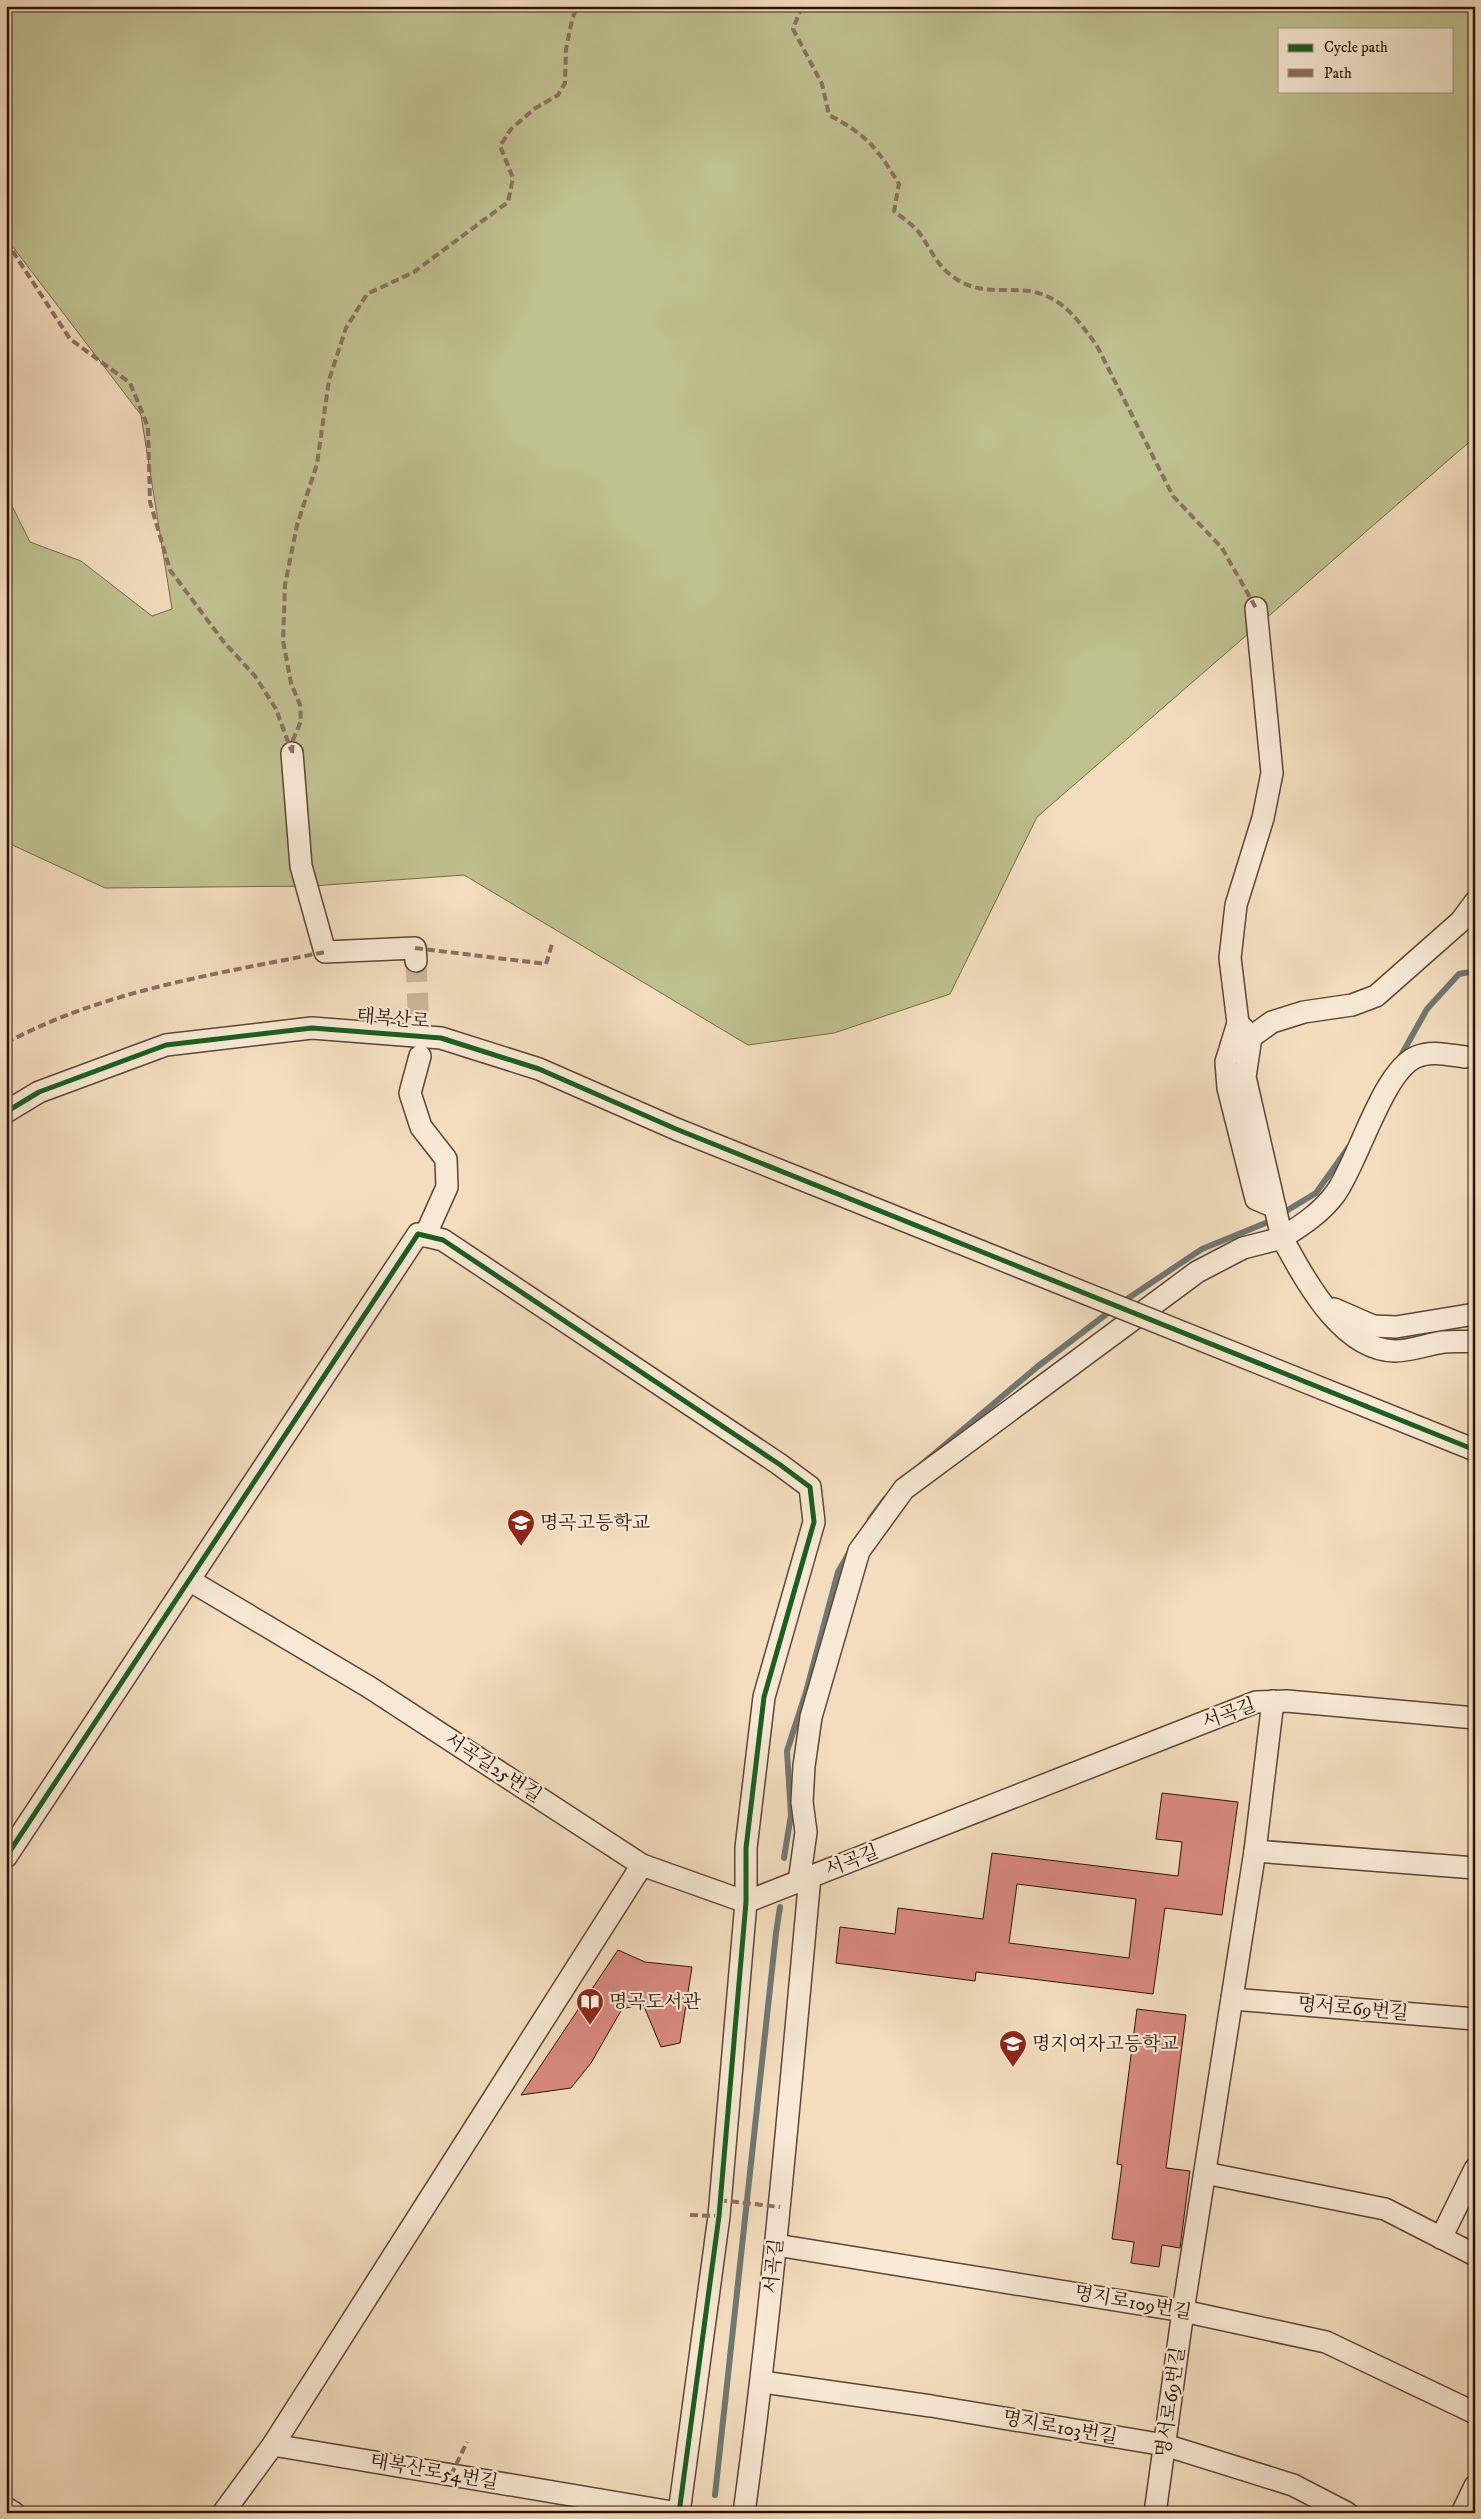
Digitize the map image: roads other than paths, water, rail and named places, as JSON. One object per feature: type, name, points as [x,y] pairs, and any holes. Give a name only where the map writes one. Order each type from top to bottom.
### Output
[{"type":"street","points":[[1256,608],[1272,773],[1263,818],[1236,905],[1230,958],[1244,1030],[1226,1062],[1228,1088],[1244,1158],[1256,1199],[1275,1206],[1282,1238],[1310,1289],[1322,1304],[1358,1340],[1374,1348],[1396,1351],[1445,1342],[1475,1342]]},
{"type":"street","points":[[292,753],[301,866],[325,952],[415,948],[416,961]]},
{"type":"street","points":[[1244,1030],[1304,1012],[1352,1005],[1376,996],[1448,933],[1475,902]]},
{"type":"street","name":"태복산로","points":[[6,1112],[39,1092],[166,1045],[312,1028],[441,1038],[539,1069],[676,1129],[1475,1450]]},
{"type":"street","points":[[746,1902],[804,1880],[806,1832],[803,1793],[811,1717],[859,1551],[904,1489],[1197,1272],[1243,1248],[1282,1238],[1316,1216],[1336,1193],[1388,1087],[1401,1069],[1414,1058],[1430,1053],[1465,1057]]},
{"type":"street","points":[[420,1056],[410,1093],[421,1127],[446,1159],[447,1187],[425,1236]]},
{"type":"street","points":[[6,1857],[418,1234],[443,1240],[779,1464],[810,1487],[814,1522],[764,1697],[746,1848],[746,1902],[719,2216],[679,2513]]},
{"type":"street","points":[[1322,1304],[1373,1326],[1396,1327],[1475,1314]]},
{"type":"street","name":"서곡길25번길","points":[[189,1580],[369,1688],[642,1865],[746,1902]]},
{"type":"street","name":"서곡길","points":[[744,2513],[762,2382],[776,2244],[804,1880],[1256,1702],[1287,1701],[1475,1718]]},
{"type":"street","name":"명서로69번길","points":[[1155,2513],[1183,2311],[1255,1851],[1273,1702]]},
{"type":"street","points":[[1255,1851],[1475,1868]]},
{"type":"street","points":[[223,2513],[273,2445],[642,1865]]},
{"type":"street","name":"명서로69번길","points":[[1232,1999],[1475,2018]]},
{"type":"street","points":[[1441,2238],[1475,2169]]},
{"type":"street","points":[[1205,2173],[1385,2209],[1475,2255]]},
{"type":"street","name":"명지로109번길","points":[[776,2244],[1183,2311],[1326,2342],[1475,2413]]},
{"type":"street","name":"명지로103번길","points":[[762,2382],[931,2406],[1165,2446],[1293,2485],[1347,2513]]},
{"type":"street","name":"태복산로54번길","points":[[273,2445],[679,2513]]},
{"type":"street","points":[[1462,2513],[1475,2486]]},
{"type":"street","points":[[6,2508],[14,2513]]},
{"type":"waterway","points":[[1398,1061],[1427,1009],[1459,974],[1475,971]]},
{"type":"waterway","points":[[1121,1303],[1202,1249],[1268,1222],[1316,1193],[1348,1148]]},
{"type":"waterway","points":[[921,1465],[1037,1367],[1113,1309]]},
{"type":"waterway","points":[[870,1519],[885,1499]]},
{"type":"waterway","points":[[784,1858],[791,1815],[787,1751],[806,1692],[838,1572],[849,1553]]},
{"type":"waterway","points":[[715,2495],[780,1907]]},
{"type":"tunnel","points":[[416,961],[420,1053]]},
{"type":"place","name":"명곡고등학교","points":[[521,1547]]},
{"type":"place","name":"명곡도서관","points":[[590,2026]]},
{"type":"place","name":"명지여자고등학교","points":[[1013,2068]]}]
